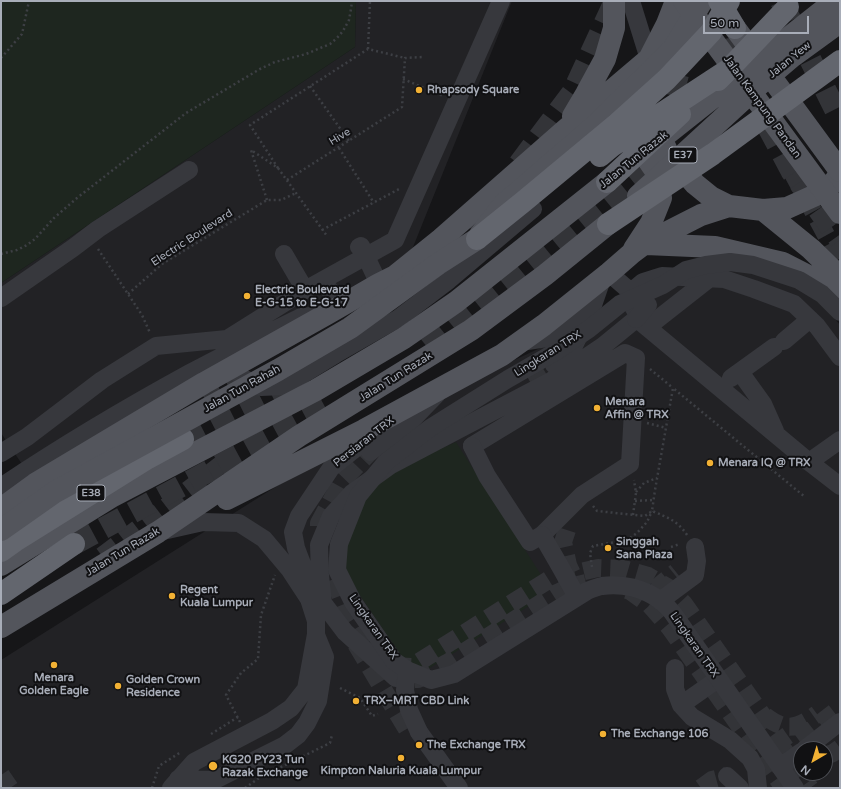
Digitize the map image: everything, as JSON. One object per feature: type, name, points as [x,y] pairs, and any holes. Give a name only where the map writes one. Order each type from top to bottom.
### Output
[{"type":"highway","points":[[719,1],[735,28]]},
{"type":"highway","points":[[612,146],[711,32],[729,1]]},
{"type":"highway","points":[[607,182],[728,70],[790,3]]},
{"type":"highway","points":[[477,239],[618,124],[667,79],[711,32]]},
{"type":"highway","points":[[608,224],[713,154],[840,61]]},
{"type":"highway","points":[[477,239],[533,209],[612,146],[728,70]]},
{"type":"highway","name":"E38","points":[[1,551],[148,458],[183,439]]},
{"type":"highway","points":[[1,594],[74,544]]},
{"type":"main road","points":[[557,137],[586,94],[605,59],[614,28],[614,1]]},
{"type":"main road","points":[[1,508],[35,484],[211,379],[395,276],[649,59],[667,24],[676,1]]},
{"type":"main road","name":"Jalan Kampung Pandan","points":[[684,1],[840,213]]},
{"type":"main road","name":"Jalan Tun Rahah","points":[[1,530],[55,492],[350,328],[438,264],[477,239],[504,204],[597,124],[674,48],[702,1]]},
{"type":"main road","points":[[649,59],[648,109],[668,153],[694,184],[710,197],[729,206],[763,210],[787,208],[818,194],[834,182],[840,173],[763,78],[735,28],[715,1]]},
{"type":"main road","points":[[828,1],[840,17]]},
{"type":"main road","name":"Jalan Yew","points":[[763,78],[835,1]]},
{"type":"main road","name":"Jalan Yew","points":[[763,78],[840,22]]},
{"type":"main road","name":"Jalan Tun Razak","points":[[1,565],[113,496],[316,390],[404,338],[456,302],[607,182],[763,78]]},
{"type":"main road","name":"Jalan Tun Razak","points":[[1,627],[158,532],[299,436],[471,330],[545,275],[608,224],[763,78]]},
{"type":"main road","points":[[557,137],[608,126],[632,135],[657,173],[661,198],[651,223],[638,248]]},
{"type":"main road","points":[[158,532],[364,430],[502,355],[544,325],[606,276],[638,248],[701,215],[729,206]]},
{"type":"main road","points":[[763,210],[811,249],[840,277]]},
{"type":"main road","points":[[638,248],[715,247],[783,263],[824,284],[840,296]]},
{"type":"street","points":[[1,453],[27,437],[102,380],[156,346],[227,339],[306,290],[395,240],[501,1]]},
{"type":"street","points":[[631,1],[649,59]]},
{"type":"street","points":[[763,78],[840,153]]},
{"type":"street","points":[[1,298],[98,229],[189,170]]},
{"type":"street","points":[[241,377],[261,387],[284,386],[399,318],[449,280],[533,209]]},
{"type":"street","points":[[417,268],[433,245]]},
{"type":"street","points":[[284,254],[306,290]]},
{"type":"street","points":[[366,256],[379,284]]},
{"type":"street","name":"Lingkaran TRX","points":[[795,788],[672,612],[660,601],[646,592],[628,586],[614,585],[600,586],[587,591],[454,674],[431,680],[407,670],[394,661],[353,602],[337,570],[339,544],[358,496],[386,462],[430,428],[508,379],[555,352],[589,329],[620,304],[663,285],[686,270],[706,265],[730,262],[753,265],[799,280],[822,294],[840,312]]},
{"type":"street","points":[[554,364],[570,354],[606,276],[631,292],[634,308],[642,323],[840,486]]},
{"type":"street","points":[[631,292],[643,282],[662,276],[724,279],[794,304],[817,326],[840,357]]},
{"type":"street","points":[[1,459],[8,483],[109,419],[190,373],[301,317],[334,310],[330,277]]},
{"type":"street","points":[[649,328],[654,322],[710,278]]},
{"type":"street","points":[[323,603],[319,545],[331,516],[352,492],[391,466],[551,381],[603,346],[636,319],[663,285]]},
{"type":"street","points":[[520,342],[553,337],[592,308]]},
{"type":"street","points":[[719,387],[779,344],[810,319]]},
{"type":"street","points":[[336,354],[364,331]]},
{"type":"street","points":[[625,353],[636,358],[630,464],[582,495],[542,535],[530,542],[472,446],[625,353]]},
{"type":"street","points":[[740,372],[763,404],[776,434]]},
{"type":"street","points":[[370,452],[409,423],[443,387]]},
{"type":"street","name":"Persiaran TRX","points":[[316,627],[367,662],[396,678],[345,632],[323,603],[304,569],[296,548],[293,532],[299,516],[331,468],[413,404]]},
{"type":"street","points":[[809,462],[840,440]]},
{"type":"street","points":[[330,543],[337,522],[352,492]]},
{"type":"street","points":[[158,532],[203,522],[239,523],[264,539],[290,570],[308,599],[325,657],[318,701],[307,723],[298,736],[285,745],[215,780],[174,784]]},
{"type":"street","points":[[542,535],[577,597]]},
{"type":"street","points":[[660,601],[695,575],[697,561],[695,547]]},
{"type":"street","points":[[307,723],[306,689],[316,627]]},
{"type":"street","points":[[675,668],[675,689],[681,705],[692,717],[730,740],[750,758],[756,769],[758,788]]},
{"type":"street","points":[[407,670],[405,690],[409,710],[419,732],[459,788]]},
{"type":"street","points":[[681,705],[718,679]]},
{"type":"street","points":[[174,784],[194,762],[272,721],[292,708],[306,689]]},
{"type":"street","points":[[815,741],[840,722]]},
{"type":"street","points":[[780,768],[793,758]]},
{"type":"path","points":[[1,58],[22,34],[29,1]]},
{"type":"path","points":[[1,254],[17,250],[31,242],[54,218],[77,198],[186,112],[260,69],[275,62],[306,54],[330,44],[343,31],[349,20],[352,1]]},
{"type":"path","points":[[368,49],[370,1]]},
{"type":"path","points":[[327,236],[278,168],[250,125],[368,49],[404,58],[422,57]]},
{"type":"path","points":[[404,58],[403,78],[456,102]]},
{"type":"path","name":"Hive","points":[[287,180],[402,107],[403,78]]},
{"type":"path","points":[[310,86],[349,141]]},
{"type":"path","points":[[338,148],[374,203]]},
{"type":"path","points":[[278,168],[251,150],[267,200],[281,200],[296,193]]},
{"type":"path","points":[[322,230],[423,177]]},
{"type":"path","name":"Electric Boulevard","points":[[128,294],[162,264],[267,200]]},
{"type":"path","points":[[94,244],[142,315],[156,346]]},
{"type":"path","points":[[636,358],[805,497]]},
{"type":"path","points":[[592,567],[590,553],[593,546],[627,540],[637,533],[647,522],[652,511],[673,388]]},
{"type":"path","points":[[645,423],[666,428]]},
{"type":"path","points":[[630,464],[636,493],[633,515]]},
{"type":"path","points":[[636,493],[644,483],[657,478]]},
{"type":"path","points":[[582,495],[597,511],[645,516],[652,511]]},
{"type":"path","points":[[635,501],[654,500]]},
{"type":"path","points":[[652,511],[670,518],[679,525],[695,547]]},
{"type":"path","points":[[242,726],[226,695],[241,673],[258,659],[261,615],[280,558]]},
{"type":"path","points":[[340,688],[360,698],[372,716],[378,714]]},
{"type":"path","points":[[266,774],[330,743],[332,735]]},
{"type":"shaded area","points":[[1,1],[356,1],[355,47],[1,283]]},
{"type":"shaded area","points":[[356,1],[512,1],[403,272],[32,479],[1,433],[1,283],[355,47]]},
{"type":"shaded area","points":[[737,268],[797,286],[827,309],[840,325],[840,788],[1,788],[1,660],[372,426],[620,311],[651,286]]},
{"type":"shaded area","points":[[456,442],[545,581],[542,598],[425,671],[405,662],[344,572],[349,530],[365,493],[393,470]]},
{"type":"tunnel","points":[[519,164],[573,92],[615,1]]},
{"type":"tunnel","points":[[781,1],[840,119]]},
{"type":"tunnel","points":[[721,6],[728,39],[742,72]]},
{"type":"tunnel","points":[[428,348],[656,163],[682,58]]},
{"type":"tunnel","points":[[767,125],[792,172],[840,240]]},
{"type":"tunnel","points":[[792,172],[840,261]]},
{"type":"tunnel","points":[[451,255],[490,202]]},
{"type":"tunnel","points":[[529,380],[554,365]]},
{"type":"tunnel","points":[[203,396],[218,387],[241,377]]},
{"type":"tunnel","points":[[183,439],[296,382]]},
{"type":"tunnel","points":[[74,544],[333,404]]},
{"type":"tunnel","points":[[319,526],[319,523],[342,481],[370,452]]},
{"type":"tunnel","points":[[102,556],[223,463]]},
{"type":"tunnel","points":[[567,530],[563,542],[568,565],[576,582]]},
{"type":"tunnel","points":[[334,579],[344,605],[368,644],[393,666],[411,667],[550,579],[598,568],[624,569],[648,576],[669,588],[684,604],[793,759]]},
{"type":"tunnel","points":[[659,594],[660,585],[676,572]]},
{"type":"tunnel","points":[[415,679],[418,679],[447,663],[555,594],[570,587],[586,583]]},
{"type":"tunnel","points":[[627,590],[650,605],[670,628],[784,788]]},
{"type":"tunnel","points":[[356,644],[408,731]]},
{"type":"tunnel","points":[[778,757],[840,708]]},
{"type":"tunnel","points":[[765,716],[779,725],[791,727],[803,723],[817,714]]},
{"type":"tunnel","points":[[833,753],[840,748]]},
{"type":"tunnel","points":[[791,761],[810,788]]},
{"type":"tunnel","points":[[1,775],[10,788]]},
{"type":"tunnel","points":[[701,788],[712,780],[727,776]]},
{"type":"place","name":"Rhapsody Square","points":[[419,90]]},
{"type":"place","name":"Electric Boulevard E-G-15 to E-G-17","points":[[247,296]]},
{"type":"place","name":"Menara Affin @ TRX","points":[[597,408]]},
{"type":"place","name":"Menara IQ @ TRX","points":[[710,463]]},
{"type":"place","name":"Singgah Sana Plaza","points":[[608,548]]},
{"type":"place","name":"Regent Kuala Lumpur","points":[[172,596]]},
{"type":"place","name":"Menara Golden Eagle","points":[[54,665]]},
{"type":"place","name":"Golden Crown Residence","points":[[118,686]]},
{"type":"place","name":"TRX–MRT CBD Link","points":[[356,701]]},
{"type":"place","name":"The Exchange 106","points":[[603,734]]},
{"type":"place","name":"The Exchange TRX","points":[[419,745]]},
{"type":"place","name":"Kimpton Naluria Kuala Lumpur","points":[[401,758]]},
{"type":"place","name":"KG20 PY23 Tun Razak Exchange","points":[[213,766]]}]
